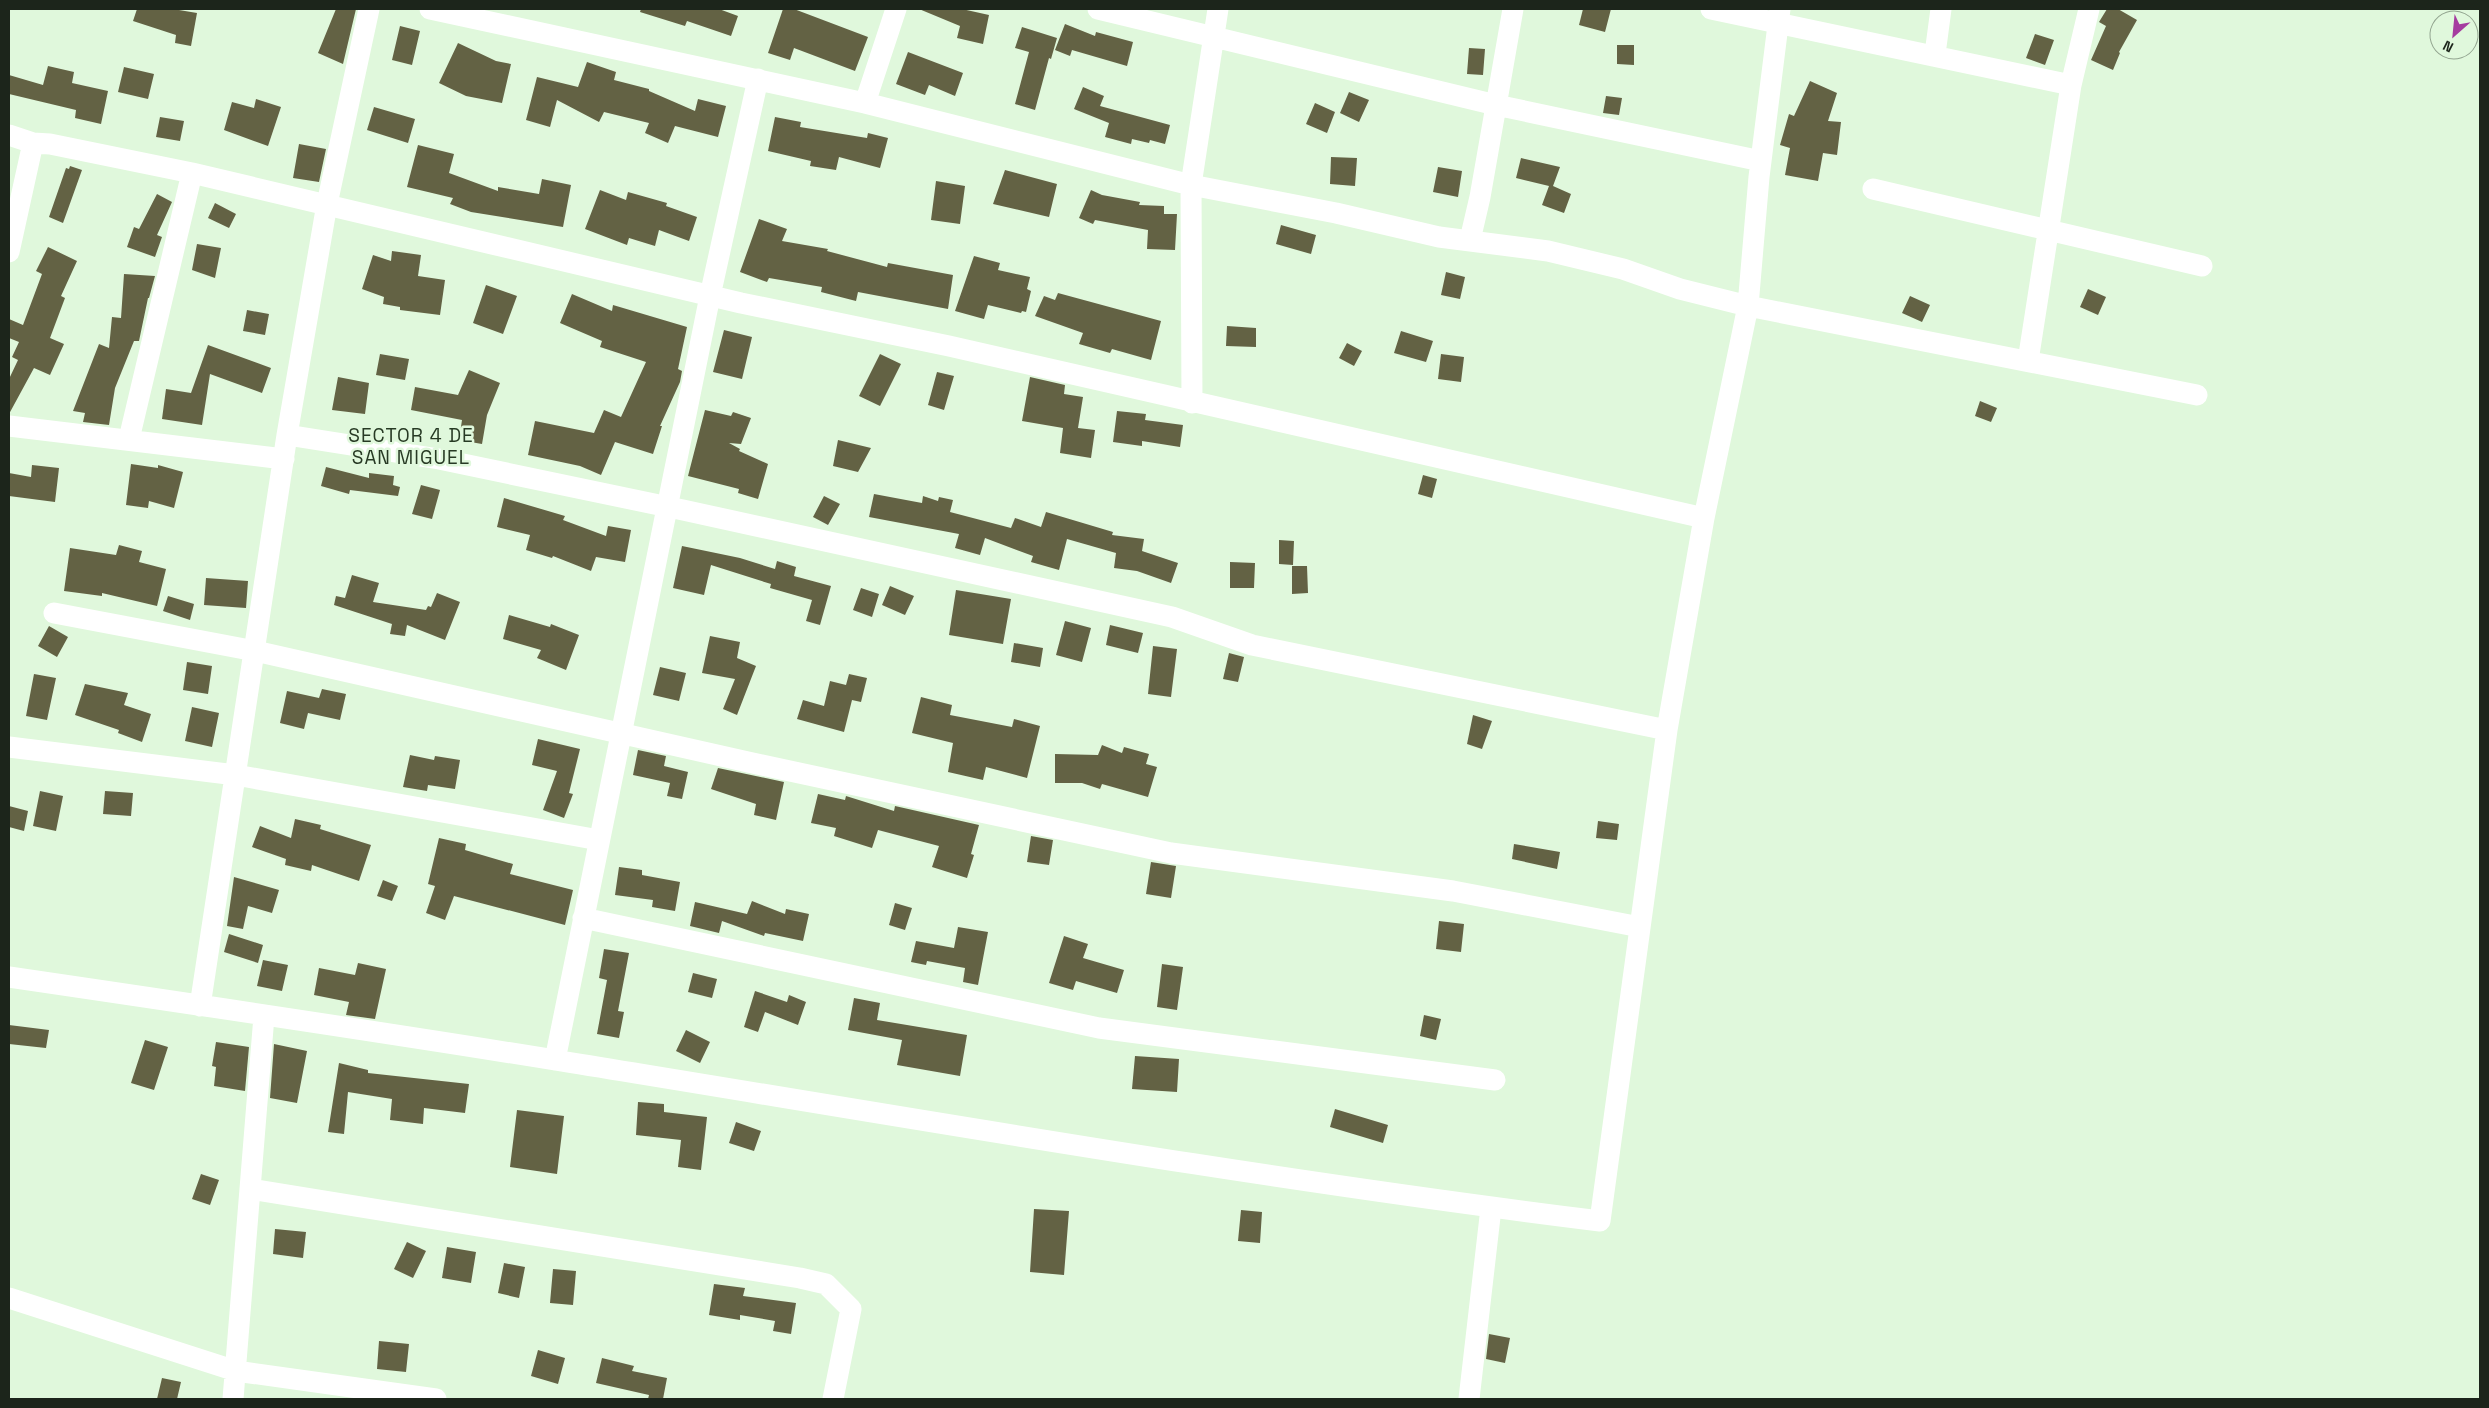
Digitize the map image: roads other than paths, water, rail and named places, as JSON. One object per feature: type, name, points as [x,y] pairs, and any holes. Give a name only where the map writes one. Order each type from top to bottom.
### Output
[{"type":"street","points":[[200,1006],[287,435],[327,204],[369,9]]},
{"type":"street","points":[[430,9],[458,12],[865,103],[1191,185],[1336,213],[1440,237],[1548,251],[1623,269],[1680,289],[1748,306],[2197,395]]},
{"type":"street","points":[[865,103],[896,9]]},
{"type":"street","points":[[1098,9],[1496,105],[1761,161]]},
{"type":"street","points":[[1192,403],[1191,185],[1218,9]]},
{"type":"street","points":[[1470,240],[1480,197],[1513,9]]},
{"type":"street","points":[[1711,9],[1779,16],[2072,85]]},
{"type":"street","points":[[1935,54],[1941,9]]},
{"type":"street","points":[[2028,361],[2072,85],[2089,9]]},
{"type":"street","points":[[9,977],[555,1060],[1218,1169],[1491,1208],[1600,1221],[1667,730],[1704,518],[1748,306],[1761,161],[1779,16]]},
{"type":"street","points":[[555,1060],[710,296],[758,79]]},
{"type":"street","points":[[9,135],[33,143],[50,144],[192,173],[710,296],[949,346],[1192,403],[1704,518]]},
{"type":"street","points":[[9,252],[33,143]]},
{"type":"street","points":[[129,439],[192,173]]},
{"type":"street","points":[[1873,189],[2202,266]]},
{"type":"street","points":[[9,426],[284,459]]},
{"type":"street","points":[[287,435],[440,459],[667,506],[1172,617],[1252,645],[1667,730]]},
{"type":"street","points":[[54,613],[255,651],[620,734],[1171,853],[1453,891],[1640,927]]},
{"type":"street","points":[[9,747],[236,775],[599,840]]},
{"type":"street","points":[[583,918],[1099,1028],[1495,1080]]},
{"type":"street","points":[[233,1399],[264,1016]]},
{"type":"street","points":[[250,1189],[800,1278],[826,1284],[851,1309],[833,1399]]},
{"type":"street","points":[[1469,1399],[1491,1208]]},
{"type":"street","points":[[9,1298],[236,1371],[436,1399]]},
{"type":"district","name":"SECTOR 4 DE SAN MIGUEL","points":[[411,446]]}]
